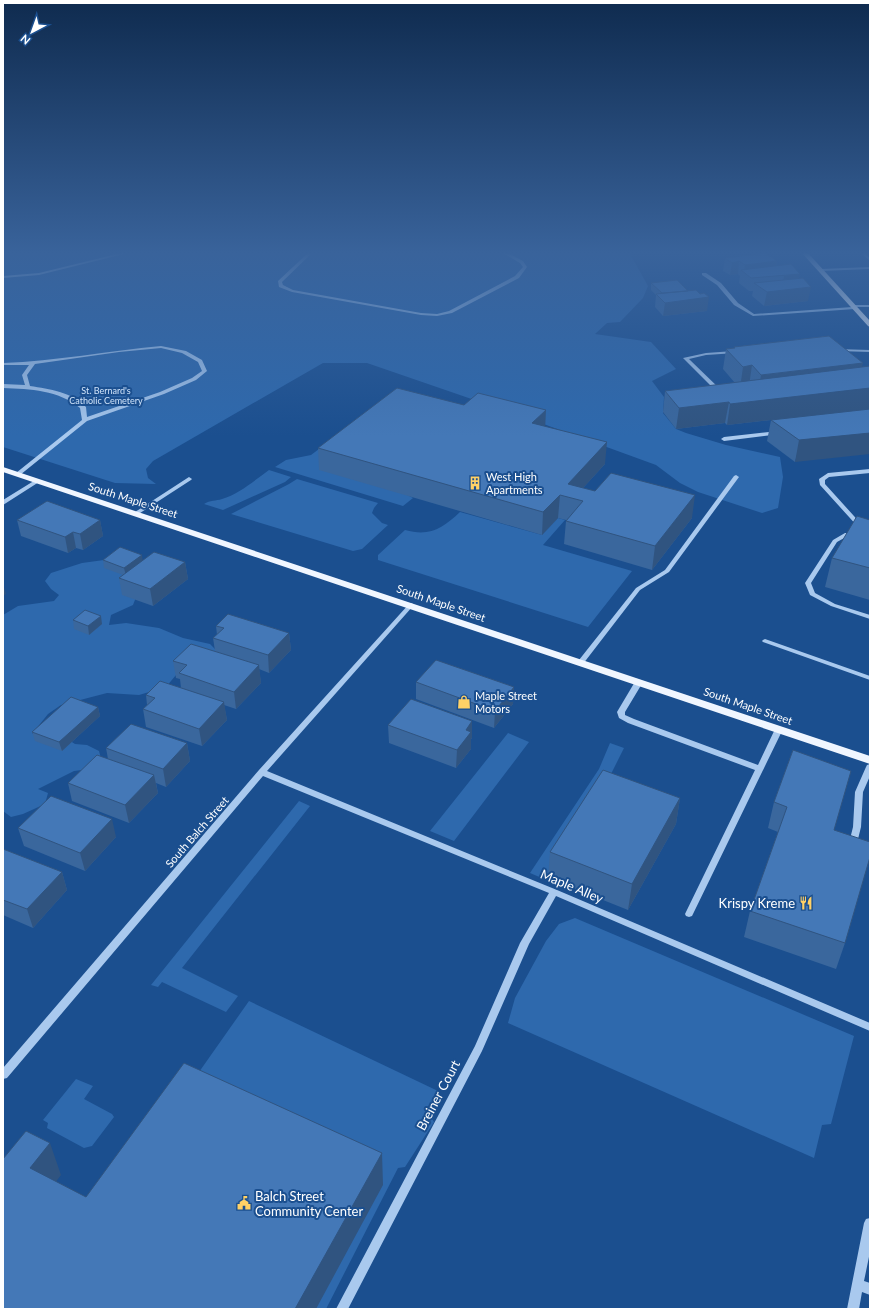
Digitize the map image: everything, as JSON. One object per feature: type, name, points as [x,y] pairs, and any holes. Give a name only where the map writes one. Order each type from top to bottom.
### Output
[{"type":"main road","points":[[860,313],[870,325]]},
{"type":"main road","name":"South Maple Street","points":[[3,469],[870,760]]},
{"type":"street","points":[[417,313],[437,315],[445,313]]},
{"type":"street","points":[[750,313],[753,315],[775,313]]},
{"type":"street","points":[[3,364],[33,363],[119,351],[161,347],[184,352],[200,361],[205,371],[194,379],[162,393],[85,420],[18,474]]},
{"type":"street","points":[[834,350],[870,351]]},
{"type":"street","points":[[726,397],[685,358],[737,351]]},
{"type":"street","points":[[28,387],[24,375],[33,363]]},
{"type":"street","points":[[3,386],[28,387],[57,392],[73,398],[83,407],[85,420]]},
{"type":"street","points":[[724,439],[786,432]]},
{"type":"street","points":[[870,471],[828,476],[822,479],[822,484],[870,535]]},
{"type":"street","points":[[581,662],[638,589],[668,571],[736,477]]},
{"type":"street","points":[[135,514],[189,479]]},
{"type":"street","points":[[3,503],[37,481]]},
{"type":"street","points":[[870,535],[845,535],[835,540],[808,583],[812,594],[833,605],[870,617]]},
{"type":"street","name":"South Balch Street","points":[[3,1075],[262,772],[411,606]]},
{"type":"street","points":[[765,641],[870,678]]},
{"type":"street","points":[[638,682],[621,712],[622,716],[631,722],[760,769]]},
{"type":"street","points":[[689,914],[779,729]]},
{"type":"street","points":[[860,852],[854,839],[857,826],[859,792],[870,767]]},
{"type":"street","name":"Maple Alley","points":[[262,772],[554,892],[870,1027]]},
{"type":"street","name":"Breiner Court","points":[[342,1309],[479,1048],[525,943],[554,892]]},
{"type":"street","points":[[853,1309],[870,1223]]},
{"type":"street","points":[[858,1284],[870,1289]]},
{"type":"green space","name":"St. Bernard's Catholic Cemetery","points":[[3,313],[628,313],[620,322],[607,323],[595,334],[651,342],[676,369],[652,381],[664,397],[663,413],[676,429],[726,445],[780,457],[783,477],[778,508],[762,513],[698,492],[680,483],[656,465],[527,418],[367,363],[323,363],[153,461],[146,469],[148,478],[156,484],[115,483],[3,447]]},
{"type":"green space","points":[[319,449],[413,498],[403,506],[275,467],[286,460],[311,455]]},
{"type":"green space","points":[[269,470],[291,477],[285,482],[223,510],[204,504],[235,494]]},
{"type":"green space","points":[[297,479],[378,503],[372,513],[382,523],[388,525],[362,549],[353,551],[231,514]]},
{"type":"green space","points":[[460,512],[542,535],[558,518],[565,520],[543,545],[632,571],[588,627],[378,560],[378,555],[405,530],[414,532],[429,532],[436,530],[448,523]]},
{"type":"green space","points":[[104,560],[119,566],[138,592],[133,605],[111,615],[109,625],[126,623],[159,628],[183,638],[210,644],[216,650],[215,661],[176,675],[166,687],[139,695],[107,693],[61,705],[48,714],[32,734],[49,733],[64,737],[75,744],[87,745],[99,751],[102,762],[90,769],[74,771],[38,789],[48,793],[45,804],[23,814],[11,817],[3,811],[3,615],[18,606],[54,601],[59,595],[51,589],[45,581],[51,573],[82,563]]},
{"type":"green space","points":[[508,733],[529,742],[454,841],[430,831]]},
{"type":"green space","points":[[610,743],[624,748],[600,796],[548,878],[551,882],[530,873],[599,769]]},
{"type":"green space","points":[[299,801],[310,806],[182,968],[238,996],[226,1012],[162,982],[158,987],[151,985]]},
{"type":"green space","points":[[575,918],[854,1036],[831,1124],[822,1125],[814,1158],[508,1023],[515,998],[546,941],[559,924]]},
{"type":"green space","points":[[249,1001],[438,1091],[427,1111],[434,1122],[405,1167],[398,1168],[326,1309],[316,1309],[192,1082]]},
{"type":"green space","points":[[76,1079],[93,1086],[84,1099],[112,1114],[114,1117],[92,1146],[84,1148],[47,1128],[48,1123],[43,1120]]},
{"type":"building","points":[[829,336],[863,363],[761,375],[752,365],[743,367],[726,349],[735,348],[734,347]]},
{"type":"building","points":[[870,366],[870,388],[730,404],[729,402],[679,408],[665,391]]},
{"type":"building","name":"West High Apartments","points":[[397,388],[464,405],[478,393],[546,410],[532,423],[607,442],[568,484],[595,491],[611,473],[695,495],[655,546],[566,521],[583,501],[560,495],[543,512],[318,448]]},
{"type":"building","points":[[870,409],[870,433],[799,440],[771,420]]},
{"type":"building","points":[[47,501],[100,520],[80,534],[73,532],[65,537],[17,520]]},
{"type":"building","points":[[857,516],[870,520],[870,568],[832,558]]},
{"type":"building","points":[[120,547],[142,555],[124,568],[103,560]]},
{"type":"building","points":[[154,552],[185,562],[150,589],[119,578]]},
{"type":"building","points":[[85,610],[101,616],[88,626],[73,620]]},
{"type":"building","points":[[228,614],[289,633],[268,655],[213,638],[224,628],[216,626]]},
{"type":"building","points":[[191,644],[259,665],[234,692],[179,673],[187,665],[173,661]]},
{"type":"building","points":[[436,660],[514,687],[495,711],[416,682]]},
{"type":"building","points":[[160,681],[224,702],[199,729],[143,709],[155,698],[146,695]]},
{"type":"building","points":[[71,697],[98,707],[59,742],[32,732]]},
{"type":"building","points":[[411,699],[472,721],[466,730],[471,732],[457,750],[388,725]]},
{"type":"building","points":[[131,724],[187,743],[163,769],[106,748]]},
{"type":"building","name":"Krispy Kreme","points":[[793,750],[851,771],[834,830],[870,842],[870,857],[845,943],[750,911],[787,807],[774,802]]},
{"type":"building","points":[[97,755],[154,775],[125,805],[68,783]]},
{"type":"building","points":[[603,770],[680,798],[632,884],[550,852]]},
{"type":"building","points":[[51,796],[112,819],[80,853],[18,828]]},
{"type":"building","points":[[3,849],[62,872],[27,909],[3,900]]},
{"type":"building","name":"Balch Street Community Center","points":[[184,1063],[382,1153],[295,1309],[3,1309],[3,1159],[26,1131],[50,1143],[30,1168],[86,1197]]},
{"type":"place","name":"West High Apartments","points":[[475,483]]},
{"type":"place","name":"Maple Street Motors","points":[[464,702]]},
{"type":"place","name":"Krispy Kreme","points":[[806,903]]},
{"type":"place","name":"Balch Street Community Center","points":[[244,1203]]}]
